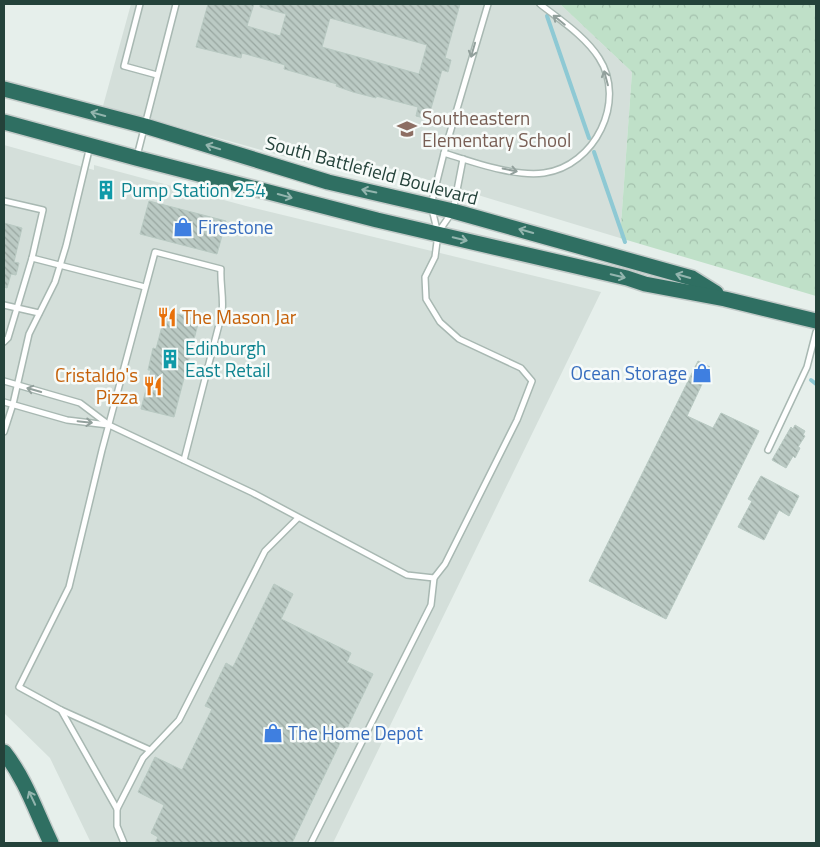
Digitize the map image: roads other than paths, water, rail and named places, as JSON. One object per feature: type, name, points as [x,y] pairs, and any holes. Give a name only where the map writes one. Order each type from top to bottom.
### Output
[{"type":"highway","name":"South Battlefield Boulevard","points":[[4,89],[145,126],[328,182],[431,205],[692,278],[725,299]]},
{"type":"highway","name":"South Battlefield Boulevard","points":[[4,122],[377,220],[645,284],[725,299],[816,321]]},
{"type":"highway","points":[[4,752],[30,793],[51,843]]},
{"type":"lane","points":[[140,4],[124,66],[157,75]]},
{"type":"lane","points":[[136,158],[176,4]]},
{"type":"lane","points":[[311,843],[431,605],[434,578],[445,564],[512,429],[532,381],[521,368],[459,339],[440,322],[426,299],[425,277],[435,257],[438,234],[431,205],[444,153],[488,4]]},
{"type":"lane","points":[[444,153],[528,174],[546,173],[578,160],[599,135],[605,121],[609,102],[608,78],[599,58],[579,36],[540,4]]},
{"type":"lane","points":[[4,432],[13,404],[29,334],[55,282],[90,145]]},
{"type":"lane","points":[[438,234],[453,211],[463,159]]},
{"type":"lane","points":[[4,201],[43,210],[32,258],[8,338],[4,342]]},
{"type":"lane","points":[[150,750],[61,710],[18,687],[69,587],[109,425],[155,252],[221,268],[222,313],[184,460]]},
{"type":"lane","points":[[32,258],[145,287]]},
{"type":"lane","points":[[4,305],[39,313]]},
{"type":"lane","points":[[768,450],[808,367],[816,332]]},
{"type":"lane","points":[[4,382],[80,403],[109,425],[253,493],[407,575],[434,578]]},
{"type":"lane","points":[[4,402],[67,420],[109,425]]},
{"type":"lane","points":[[124,843],[117,826],[117,809],[143,758],[179,720],[265,551],[298,518]]},
{"type":"lane","points":[[61,710],[117,809]]},
{"type":"waterway","points":[[547,16],[589,138]]},
{"type":"waterway","points":[[594,152],[625,242]]},
{"type":"waterway","points":[[811,380],[816,384]]},
{"type":"place","name":"Southeastern Elementary School","points":[[407,129]]},
{"type":"place","name":"Pump Station 254","points":[[106,190]]},
{"type":"place","name":"Firestone","points":[[183,227]]},
{"type":"place","name":"The Mason Jar","points":[[167,317]]},
{"type":"place","name":"Edinburgh East Retail","points":[[170,359]]},
{"type":"place","name":"Ocean Storage","points":[[702,373]]},
{"type":"place","name":"Cristaldo's Pizza","points":[[153,386]]},
{"type":"place","name":"The Home Depot","points":[[273,733]]}]
